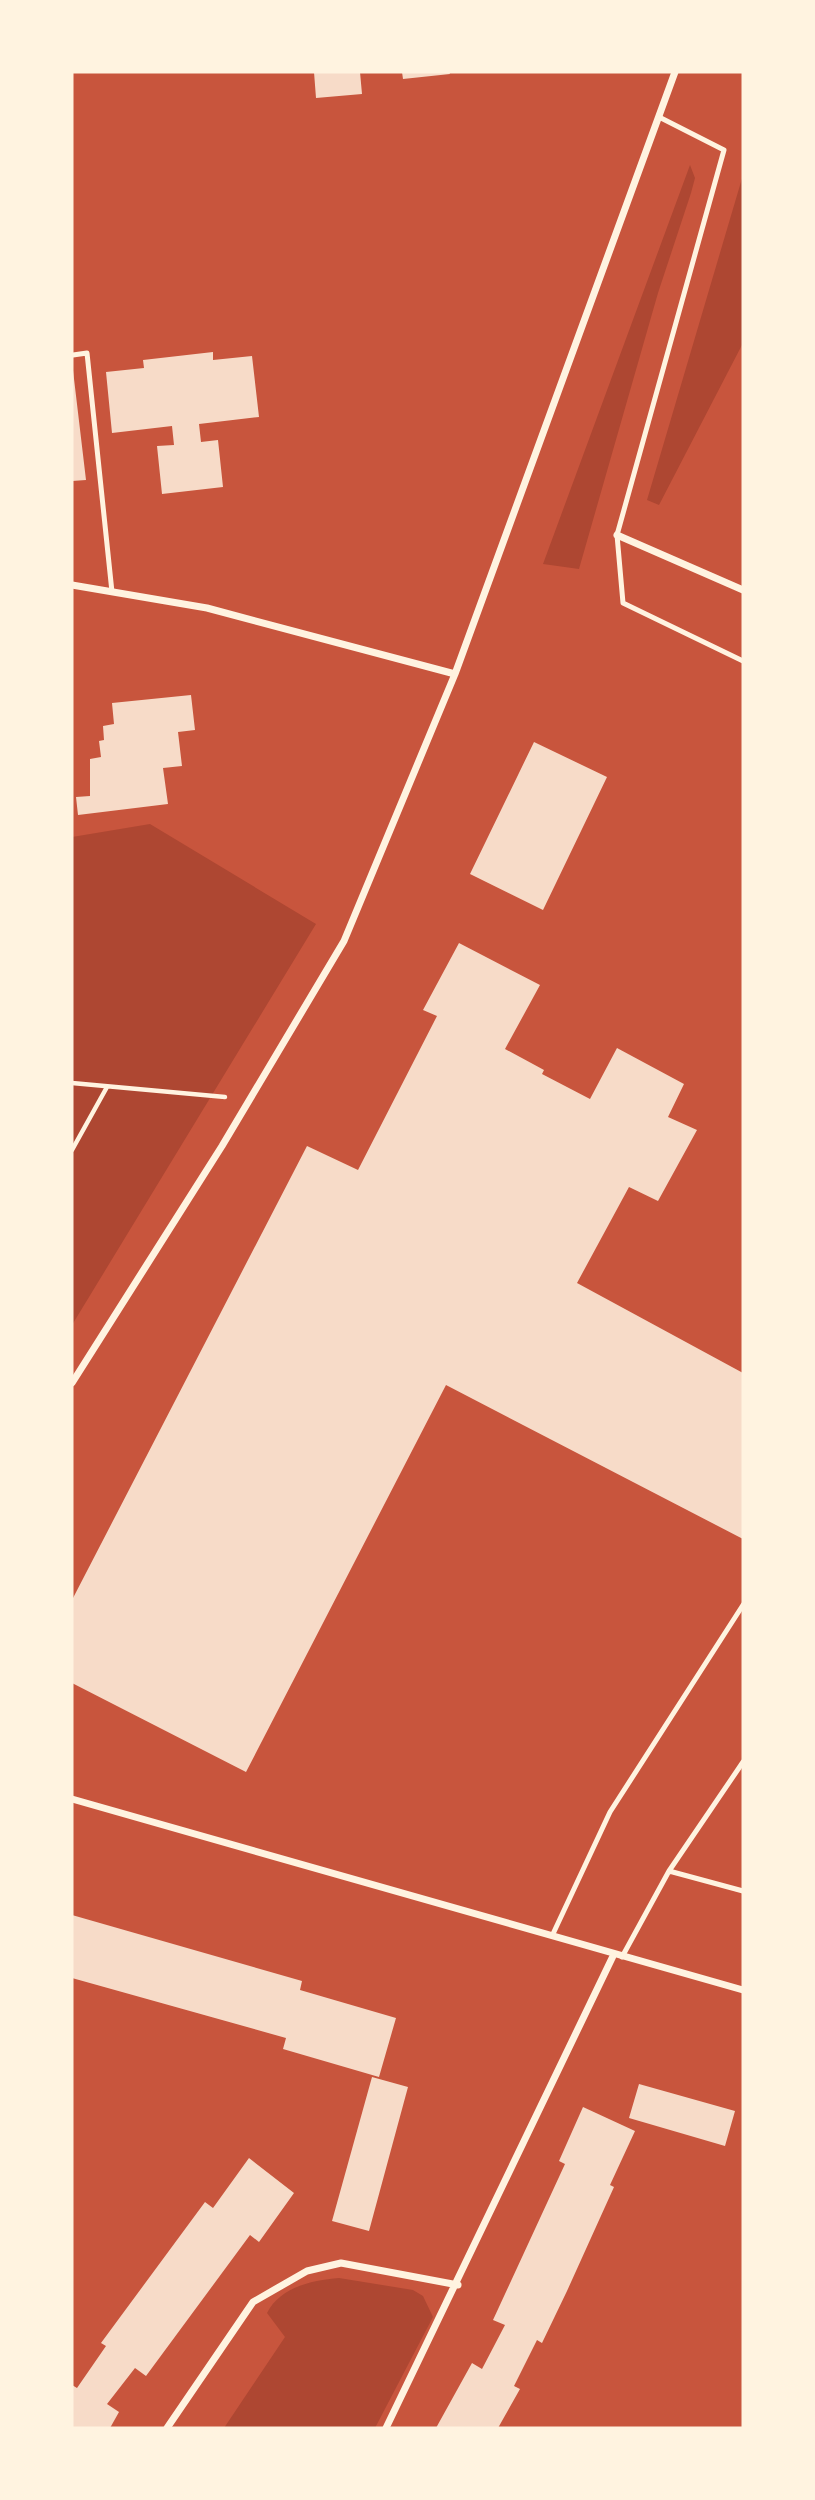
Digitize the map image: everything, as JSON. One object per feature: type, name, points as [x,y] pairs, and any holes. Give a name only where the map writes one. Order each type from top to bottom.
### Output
[{"type":"street","points":[[72,1383],[250,1100],[344,941],[455,674],[675,72]]},
{"type":"street","points":[[617,535],[743,590]]},
{"type":"street","points":[[72,585],[207,608],[455,674]]},
{"type":"street","points":[[72,1799],[743,1990]]},
{"type":"street","points":[[386,2428],[618,1955]]},
{"type":"street","points":[[167,2428],[253,2302],[307,2271],[341,2263],[458,2285]]},
{"type":"lane","points":[[659,117],[724,150],[617,535],[623,603],[743,661]]},
{"type":"lane","points":[[73,355],[87,353],[111,592]]},
{"type":"lane","points":[[551,1936],[610,1812],[743,1605]]},
{"type":"lane","points":[[618,1955],[669,1871],[743,1762]]},
{"type":"lane","points":[[669,1871],[743,1891]]},
{"type":"path","points":[[72,1083],[250,1100]]},
{"type":"path","points":[[72,1150],[107,1087]]},
{"type":"shaded area","points":[[690,165],[695,178],[691,193],[658,293],[579,569],[543,564]]},
{"type":"shaded area","points":[[743,175],[743,343],[659,505],[647,500]]},
{"type":"shaded area","points":[[150,824],[316,924],[72,1325],[72,837]]},
{"type":"shaded area","points":[[339,2278],[413,2290],[423,2296],[433,2317],[375,2428],[224,2428],[285,2337],[267,2313],[273,2304],[298,2286]]},
{"type":"building","points":[[314,72],[360,72],[362,94],[316,98]]},
{"type":"building","points":[[402,72],[449,72],[450,74],[403,79]]},
{"type":"building","points":[[213,352],[213,360],[252,356],[259,417],[199,424],[201,442],[218,440],[223,487],[162,494],[157,446],[174,445],[172,426],[112,433],[106,372],[144,368],[143,360]]},
{"type":"building","points":[[72,362],[86,480],[72,481]]},
{"type":"building","points":[[191,695],[195,730],[178,732],[182,766],[163,768],[168,804],[78,815],[76,797],[90,796],[90,759],[101,757],[99,741],[104,740],[103,726],[114,724],[112,703]]},
{"type":"building","points":[[534,742],[607,777],[543,910],[470,874]]},
{"type":"building","points":[[459,943],[540,985],[505,1049],[544,1070],[542,1074],[590,1099],[617,1048],[684,1084],[668,1117],[697,1130],[658,1201],[629,1187],[577,1283],[743,1373],[743,1539],[446,1385],[246,1772],[72,1683],[72,1600],[307,1146],[358,1170],[437,1016],[423,1010]]},
{"type":"building","points":[[72,1915],[302,1981],[300,1990],[396,2018],[379,2077],[283,2049],[286,2038],[72,1978]]},
{"type":"building","points":[[372,2077],[408,2087],[369,2231],[332,2221]]},
{"type":"building","points":[[639,2084],[735,2111],[725,2146],[629,2118]]},
{"type":"building","points":[[583,2107],[635,2131],[610,2185],[614,2187],[567,2291],[542,2343],[537,2340],[514,2386],[520,2389],[498,2428],[436,2428],[472,2363],[482,2369],[505,2325],[493,2320],[565,2164],[559,2161]]},
{"type":"building","points":[[249,2158],[294,2193],[259,2242],[250,2235],[146,2376],[135,2368],[107,2404],[119,2412],[110,2428],[72,2428],[72,2385],[77,2388],[106,2346],[101,2343],[205,2202],[213,2208]]}]
